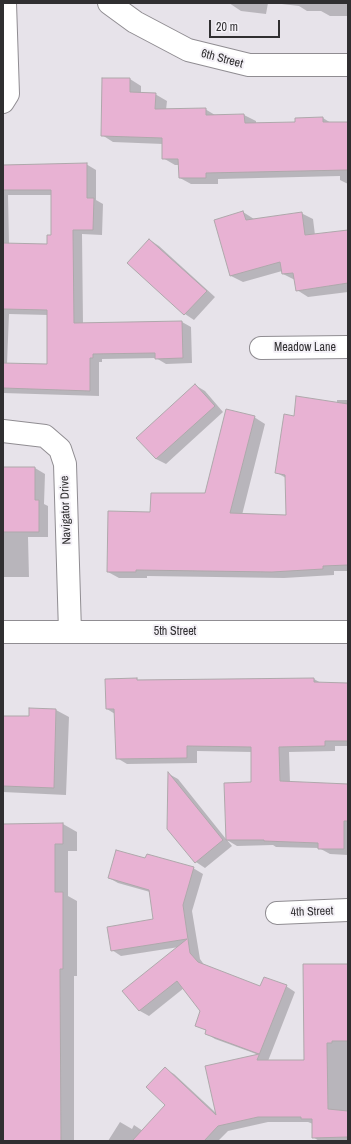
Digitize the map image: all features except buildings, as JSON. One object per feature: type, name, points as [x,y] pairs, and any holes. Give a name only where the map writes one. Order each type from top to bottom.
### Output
[{"type":"street","points":[[3,102],[8,94],[5,3]]},
{"type":"street","name":"6th Street","points":[[109,3],[135,22],[188,50],[249,66],[348,65]]},
{"type":"street","name":"Meadow Lane","points":[[261,348],[348,347]]},
{"type":"street","name":"Navigator Drive","points":[[3,431],[45,436],[60,450],[65,464],[70,632]]},
{"type":"street","name":"5th Street","points":[[3,632],[348,632]]},
{"type":"street","name":"4th Street","points":[[277,913],[348,910]]}]
